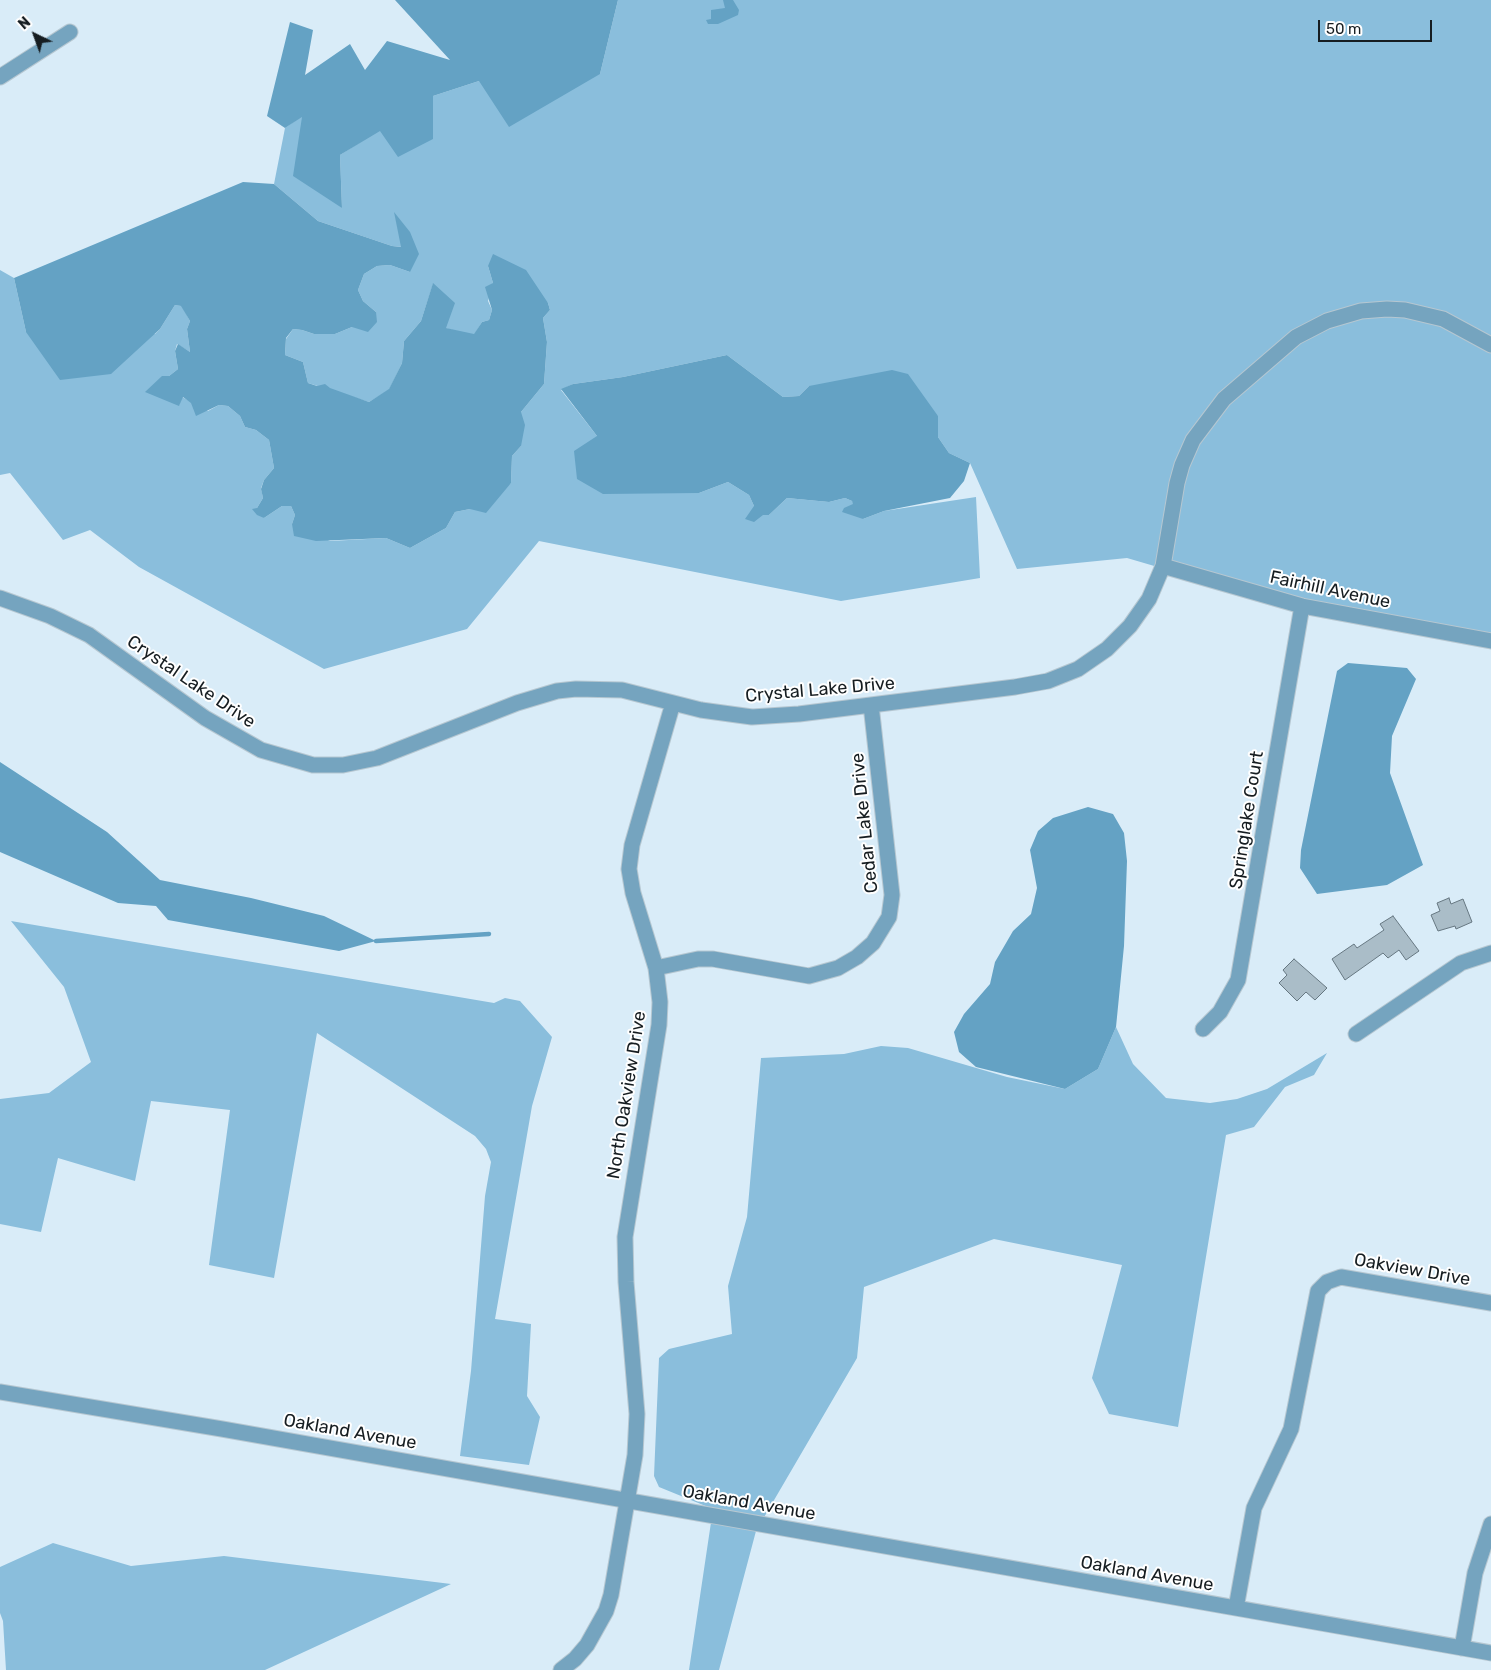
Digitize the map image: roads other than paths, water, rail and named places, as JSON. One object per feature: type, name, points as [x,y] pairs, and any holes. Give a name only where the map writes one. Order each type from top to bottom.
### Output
[{"type":"street","points":[[0,77],[70,32]]},
{"type":"street","name":"Crystal Lake Drive","points":[[0,598],[50,616],[89,635],[205,718],[261,750],[313,764],[343,765],[377,758],[517,703],[556,691],[608,688],[722,714],[752,717],[799,714],[1015,687],[1066,674],[1107,649],[1130,626],[1149,598],[1163,566],[1177,483],[1182,465],[1193,440],[1224,399],[1296,337],[1320,324],[1362,310],[1396,309],[1424,313],[1443,320],[1491,346]]},
{"type":"street","name":"Fairhill Avenue","points":[[1163,566],[1302,606],[1491,641]]},
{"type":"street","name":"Springlake Court","points":[[1203,1029],[1220,1012],[1238,980],[1302,606]]},
{"type":"street","name":"North Oakview Drive","points":[[561,1670],[575,1659],[587,1645],[606,1611],[611,1595],[628,1500],[637,1432],[626,1282],[625,1236],[659,1025],[660,1002],[656,968],[633,893],[629,869],[632,846],[673,703]]},
{"type":"street","name":"Cedar Lake Drive","points":[[656,968],[698,959],[713,959],[809,976],[838,968],[857,957],[873,943],[889,917],[892,895],[871,705]]},
{"type":"street","points":[[1356,1034],[1461,963],[1491,953]]},
{"type":"street","name":"Oakview Drive","points":[[1236,1608],[1254,1508],[1291,1429],[1316,1297],[1327,1282],[1341,1277],[1491,1303]]},
{"type":"street","name":"Oakland Avenue","points":[[0,1392],[1491,1652]]},
{"type":"street","points":[[1462,1648],[1475,1573],[1491,1524]]},
{"type":"waterway","points":[[376,941],[489,934]]}]
